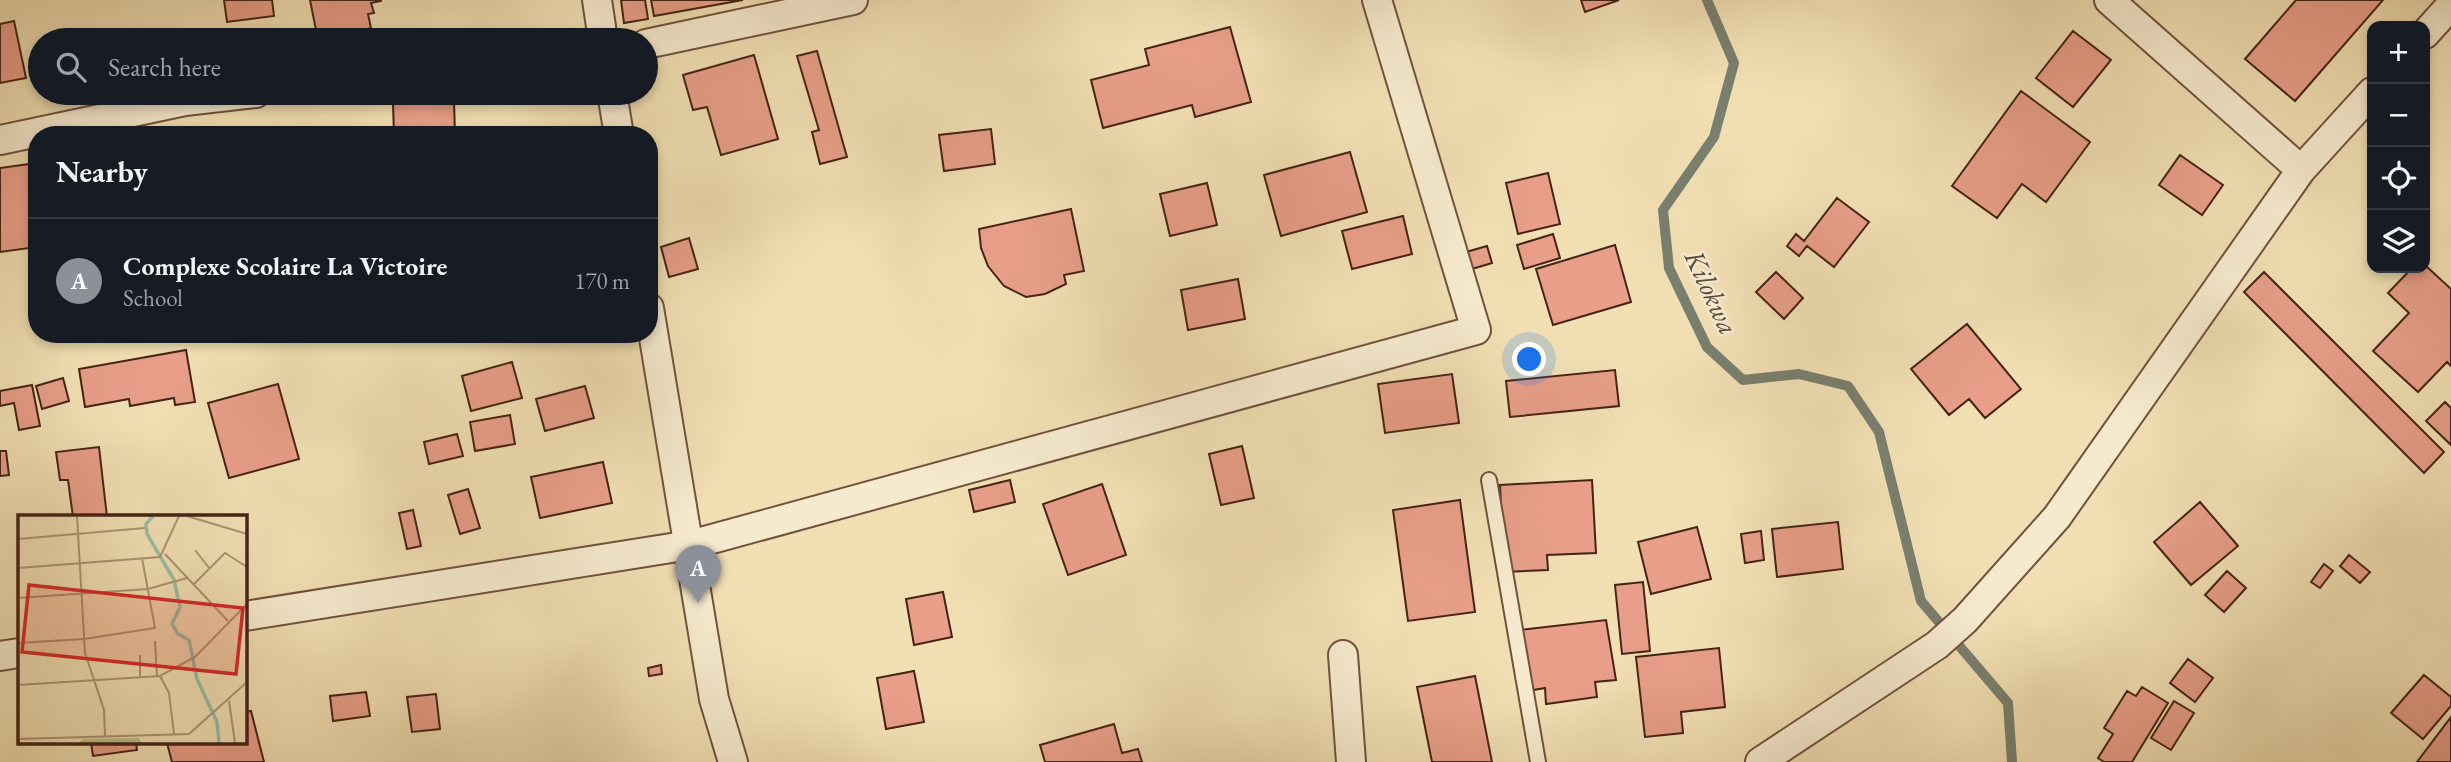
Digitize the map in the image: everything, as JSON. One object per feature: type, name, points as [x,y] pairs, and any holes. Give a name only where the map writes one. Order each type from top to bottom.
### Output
[{"type":"street","points":[[597,0],[601,28]]},
{"type":"street","points":[[658,41],[853,0]]},
{"type":"street","points":[[247,617],[690,545],[1476,330],[1377,0]]},
{"type":"street","points":[[2109,0],[2301,170]]},
{"type":"street","points":[[2430,28],[2451,5]]},
{"type":"street","points":[[1760,762],[1937,645],[1965,620],[2057,517],[2301,170],[2367,97]]},
{"type":"street","points":[[66,126],[166,105]]},
{"type":"street","points":[[614,105],[618,126]]},
{"type":"street","points":[[0,140],[28,134]]},
{"type":"street","points":[[655,343],[714,699],[733,762]]},
{"type":"street","points":[[0,656],[18,653]]},
{"type":"street","points":[[1343,655],[1351,762]]},
{"type":"lane","points":[[1489,480],[1538,762]]},
{"type":"building","points":[[224,0],[272,0],[274,16],[227,22]]},
{"type":"building","points":[[310,0],[381,0],[371,3],[374,13],[368,14],[371,28],[316,28]]},
{"type":"building","points":[[621,0],[645,0],[648,19],[624,23]]},
{"type":"building","points":[[651,0],[743,0],[654,16]]},
{"type":"building","points":[[1581,0],[1619,0],[1585,12]]},
{"type":"building","points":[[2296,0],[2383,0],[2295,101],[2245,59]]},
{"type":"building","points":[[14,21],[26,78],[0,83],[0,24]]},
{"type":"building","points":[[1230,27],[1251,102],[1195,117],[1192,105],[1103,128],[1091,80],[1149,65],[1145,49]]},
{"type":"building","points":[[2073,31],[2111,60],[2073,107],[2036,78]]},
{"type":"building","points":[[817,51],[847,157],[820,164],[812,132],[819,130],[797,56]]},
{"type":"building","points":[[754,55],[778,139],[721,155],[707,107],[693,110],[683,75]]},
{"type":"building","points":[[2021,91],[2090,142],[2046,202],[2022,184],[1997,218],[1952,186]]},
{"type":"building","points":[[393,105],[454,105],[455,126],[394,126]]},
{"type":"building","points":[[991,129],[995,164],[944,171],[939,135]]},
{"type":"building","points":[[1350,152],[1367,212],[1281,236],[1264,175]]},
{"type":"building","points":[[2180,155],[2223,185],[2202,215],[2159,185]]},
{"type":"building","points":[[28,164],[28,248],[0,252],[0,168]]},
{"type":"building","points":[[1548,173],[1560,224],[1518,234],[1506,183]]},
{"type":"building","points":[[1207,183],[1217,225],[1170,236],[1160,194]]},
{"type":"building","points":[[1837,198],[1869,222],[1834,267],[1807,246],[1799,256],[1787,246],[1796,234],[1804,241]]},
{"type":"building","points":[[1071,209],[1084,271],[1064,275],[1066,284],[1045,294],[1026,297],[1004,286],[988,266],[981,248],[979,229]]},
{"type":"building","points":[[1403,216],[1412,254],[1352,269],[1342,231]]},
{"type":"building","points":[[1553,234],[1560,258],[1524,269],[1517,245]]},
{"type":"building","points":[[689,238],[698,269],[669,277],[661,247]]},
{"type":"building","points":[[1615,245],[1631,302],[1553,325],[1536,269]]},
{"type":"building","points":[[1487,246],[1492,263],[1472,269],[1466,252]]},
{"type":"building","points":[[2430,270],[2451,289],[2451,366],[2447,362],[2418,392],[2373,351],[2409,313],[2388,293],[2407,273],[2430,273]]},
{"type":"building","points":[[1776,272],[1803,298],[1784,319],[1756,292]]},
{"type":"building","points":[[2264,272],[2444,452],[2424,473],[2244,292]]},
{"type":"building","points":[[1238,279],[1245,319],[1188,330],[1181,290]]},
{"type":"building","points":[[1967,324],[2021,389],[1985,418],[1969,399],[1949,415],[1911,369]]},
{"type":"building","points":[[186,350],[195,402],[175,405],[174,398],[130,406],[129,399],[85,407],[79,369]]},
{"type":"building","points":[[512,362],[522,398],[471,411],[462,376]]},
{"type":"building","points":[[1615,370],[1619,406],[1510,417],[1506,381]]},
{"type":"building","points":[[1452,374],[1459,423],[1385,433],[1378,384]]},
{"type":"building","points":[[63,378],[69,401],[42,409],[36,386]]},
{"type":"building","points":[[278,384],[299,459],[229,478],[208,403]]},
{"type":"building","points":[[32,385],[40,426],[19,430],[14,403],[0,406],[0,391]]},
{"type":"building","points":[[585,386],[594,418],[545,431],[536,399]]},
{"type":"building","points":[[2445,402],[2451,408],[2451,445],[2426,421]]},
{"type":"building","points":[[510,415],[515,444],[475,451],[470,422]]},
{"type":"building","points":[[457,434],[463,456],[429,464],[424,442]]},
{"type":"building","points":[[1242,446],[1254,498],[1221,505],[1209,454]]},
{"type":"building","points":[[99,447],[107,515],[73,515],[68,480],[60,480],[56,452]]},
{"type":"building","points":[[0,451],[6,451],[9,475],[0,476]]},
{"type":"building","points":[[603,462],[612,503],[540,518],[531,477]]},
{"type":"building","points":[[1010,480],[1015,502],[974,512],[969,490]]},
{"type":"building","points":[[1592,480],[1596,553],[1547,555],[1548,570],[1504,572],[1500,485]]},
{"type":"building","points":[[1102,484],[1126,555],[1068,575],[1043,504]]},
{"type":"building","points":[[468,489],[480,528],[460,534],[448,495]]},
{"type":"building","points":[[1460,500],[1475,612],[1408,621],[1393,510]]},
{"type":"building","points":[[2200,502],[2238,546],[2191,585],[2154,542]]},
{"type":"building","points":[[413,510],[421,546],[407,549],[399,513]]},
{"type":"building","points":[[1838,522],[1843,569],[1777,577],[1772,529]]},
{"type":"building","points":[[1697,527],[1711,579],[1651,594],[1638,542]]},
{"type":"building","points":[[1761,531],[1764,560],[1745,563],[1741,534]]},
{"type":"building","points":[[2349,555],[2370,572],[2360,583],[2340,566]]},
{"type":"building","points":[[2324,564],[2333,571],[2320,588],[2311,582]]},
{"type":"building","points":[[2227,571],[2246,588],[2224,612],[2205,595]]},
{"type":"building","points":[[1643,582],[1650,651],[1622,654],[1615,585]]},
{"type":"building","points":[[943,592],[952,637],[914,645],[906,599]]},
{"type":"building","points":[[1606,620],[1616,680],[1595,682],[1597,697],[1546,704],[1545,688],[1528,691],[1520,630]]},
{"type":"building","points":[[1719,648],[1725,707],[1681,712],[1683,733],[1645,737],[1636,657]]},
{"type":"building","points":[[2188,659],[2213,678],[2195,702],[2170,683]]},
{"type":"building","points":[[661,665],[662,674],[649,676],[648,668]]},
{"type":"building","points":[[914,671],[924,722],[886,729],[877,678]]},
{"type":"building","points":[[2424,675],[2451,697],[2451,706],[2423,739],[2391,713]]},
{"type":"building","points":[[1475,676],[1492,762],[1432,762],[1417,687]]},
{"type":"building","points":[[2142,687],[2168,703],[2132,762],[2104,762],[2098,758],[2113,734],[2104,728],[2127,691],[2136,696]]},
{"type":"building","points":[[366,692],[370,716],[333,721],[330,696]]},
{"type":"building","points":[[436,694],[440,729],[412,732],[407,697]]},
{"type":"building","points":[[2174,701],[2194,713],[2171,750],[2151,738]]},
{"type":"building","points":[[251,711],[264,762],[172,762],[167,744],[247,744],[247,712]]},
{"type":"building","points":[[2451,717],[2451,762],[2417,762]]},
{"type":"building","points":[[1114,724],[1122,753],[1138,749],[1142,762],[1045,762],[1040,745]]},
{"type":"building","points":[[91,744],[136,744],[137,750],[93,756]]},
{"type":"waterway","name":"Kilokwa","points":[[1707,0],[1734,63],[1714,137],[1663,210],[1669,268],[1707,347],[1743,380],[1799,374],[1848,386],[1879,432],[1921,601],[2008,703],[2012,762]]},
{"type":"place","name":"Complexe Scolaire La Victoire","points":[[698,603]]}]
